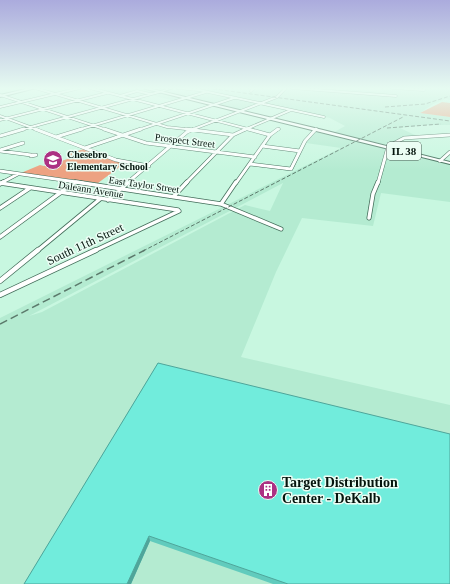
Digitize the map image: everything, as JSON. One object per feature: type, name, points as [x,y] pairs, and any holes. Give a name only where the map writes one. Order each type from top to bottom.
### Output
[{"type":"main road","name":"IL 38","points":[[254,115],[316,129],[450,163]]},
{"type":"street","points":[[0,120],[21,115]]},
{"type":"street","name":"Prospect Street","points":[[62,115],[146,143],[255,157]]},
{"type":"street","points":[[0,136],[74,115]]},
{"type":"street","points":[[84,148],[182,115]]},
{"type":"street","points":[[191,115],[270,136]]},
{"type":"street","points":[[108,200],[187,132],[231,115]]},
{"type":"street","points":[[174,196],[233,135],[279,115]]},
{"type":"street","points":[[316,115],[324,117]]},
{"type":"street","points":[[0,116],[123,162],[149,166]]},
{"type":"street","points":[[56,137],[128,116],[169,128],[233,135]]},
{"type":"street","points":[[221,204],[262,146],[270,136],[279,129]]},
{"type":"street","points":[[250,164],[291,169],[305,141],[316,129]]},
{"type":"street","points":[[369,218],[373,194],[378,184],[388,147],[404,138],[450,135]]},
{"type":"street","points":[[0,151],[23,143]]},
{"type":"street","points":[[262,146],[300,151]]},
{"type":"street","points":[[0,151],[32,155]]},
{"type":"street","points":[[440,160],[450,152]]},
{"type":"street","name":"East Taylor Street","points":[[0,171],[221,204],[280,229]]},
{"type":"street","points":[[0,184],[18,174]]},
{"type":"street","points":[[0,237],[75,182]]},
{"type":"street","name":"Daleann Avenue","points":[[0,184],[179,210]]},
{"type":"street","points":[[0,208],[30,188]]},
{"type":"street","points":[[0,281],[100,199]]},
{"type":"street","name":"South 11th Street","points":[[0,295],[179,210]]},
{"type":"shaded area","points":[[317,115],[437,115],[450,117],[450,125],[427,125],[400,128],[417,136],[405,137],[387,145],[450,162],[450,202],[381,193],[373,226],[302,218],[276,272],[241,357],[450,405],[450,584],[0,584],[0,318],[341,148],[306,143],[317,130],[331,134],[345,126],[330,118]],"holes":[[[283,183],[270,211],[245,205],[42,312],[29,316]]]},
{"type":"shaded area","points":[[437,115],[450,115],[450,117]]},
{"type":"shaded area","points":[[84,149],[125,163],[98,183],[21,173],[40,165],[44,166],[71,158],[73,156],[67,154]]},
{"type":"building","name":"Target Distribution Center - DeKalb","points":[[158,363],[450,434],[450,584],[288,584],[149,536],[127,584],[24,584]]},
{"type":"railway","points":[[408,115],[450,121]]},
{"type":"railway","points":[[143,251],[403,117]]},
{"type":"railway","points":[[387,128],[441,124]]},
{"type":"railway","points":[[0,324],[145,250]]},
{"type":"place","name":"Chesebro Elementary School","points":[[53,160]]},
{"type":"place","name":"Target Distribution Center - DeKalb","points":[[268,490]]}]
